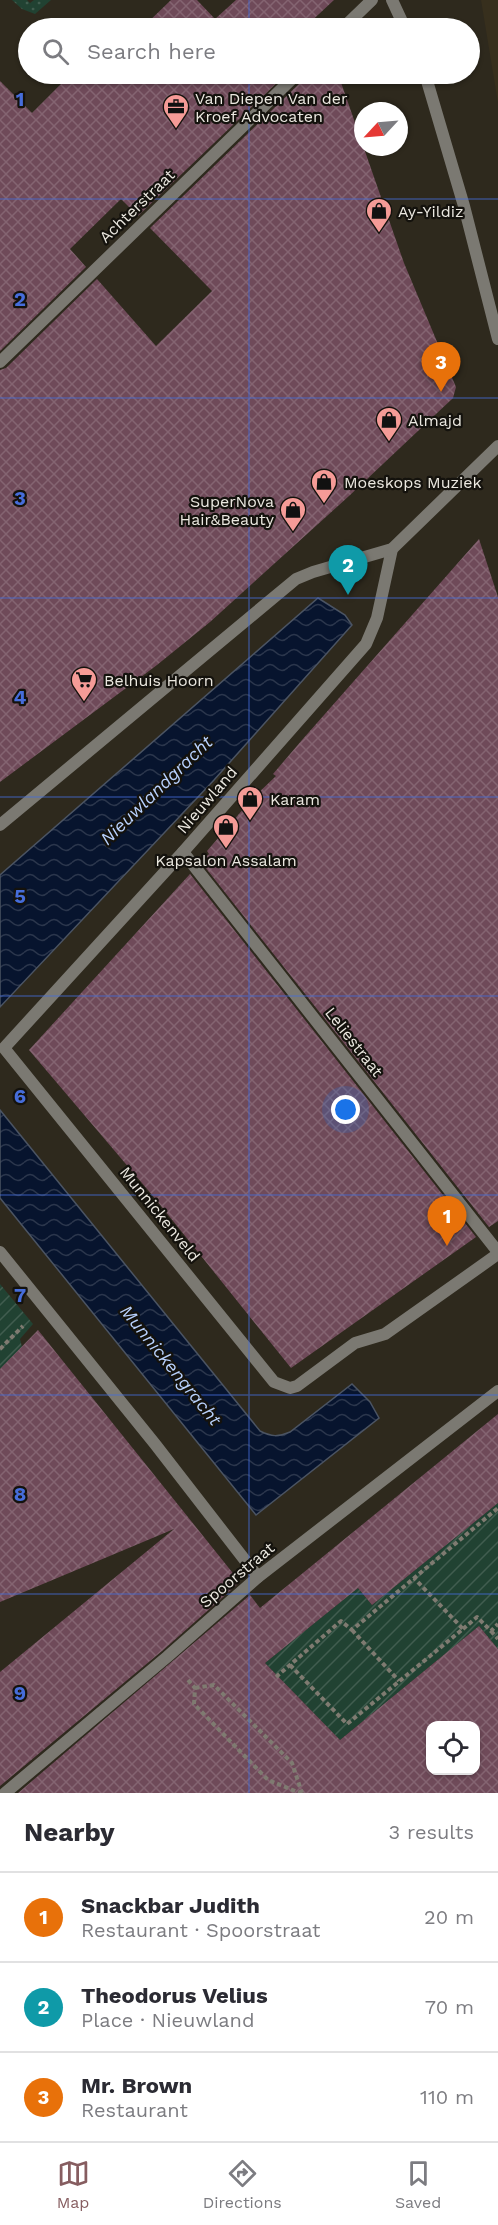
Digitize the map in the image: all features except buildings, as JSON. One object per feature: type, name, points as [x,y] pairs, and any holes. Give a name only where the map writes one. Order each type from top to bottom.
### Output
[{"type":"street","points":[[353,18],[372,0]]},
{"type":"street","points":[[393,0],[401,18]]},
{"type":"street","name":"Achterstraat","points":[[0,362],[287,84]]},
{"type":"street","points":[[428,84],[464,206],[498,339]]},
{"type":"street","points":[[0,825],[296,579],[392,549],[498,446]]},
{"type":"street","name":"Nieuwland","points":[[4,1048],[183,852],[366,644],[377,618],[392,549]]},
{"type":"street","name":"Leliestraat","points":[[183,852],[498,1253]]},
{"type":"street","name":"Munnickenveld","points":[[4,1048],[274,1382],[284,1388],[297,1386],[356,1343],[385,1334],[498,1253]]},
{"type":"street","points":[[0,1252],[155,1444],[258,1577]]},
{"type":"street","name":"Spoorstraat","points":[[5,1793],[258,1577],[498,1391]]},
{"type":"path","points":[[352,1630],[498,1508]]},
{"type":"path","points":[[414,1578],[463,1629]]},
{"type":"path","points":[[290,1665],[347,1724],[477,1617],[498,1639]]},
{"type":"path","points":[[276,1677],[341,1621],[399,1681]]},
{"type":"path","points":[[491,1631],[498,1624]]},
{"type":"path","points":[[167,1657],[195,1688],[194,1704],[268,1779],[301,1793]]},
{"type":"path","points":[[195,1688],[214,1685],[292,1763],[301,1793]]},
{"type":"shaded area","points":[[481,0],[498,0],[498,103]]},
{"type":"green space","points":[[12,0],[27,0],[30,3],[34,0],[51,0],[35,14],[22,9]]},
{"type":"green space","points":[[0,1284],[33,1324],[20,1339],[22,1347],[0,1369]]},
{"type":"green space","points":[[498,1503],[498,1649],[479,1626],[340,1740],[265,1663],[358,1588],[372,1605]]},
{"type":"water","name":"Nieuwlandgracht","points":[[318,598],[345,615],[352,625],[214,780],[0,1007],[0,875]]},
{"type":"water","name":"Munnickengracht","points":[[0,1110],[260,1431],[275,1436],[290,1432],[352,1384],[370,1402],[379,1418],[256,1515],[0,1198]]},
{"type":"place","name":"Van Diepen Van der Kroef Advocaten","points":[[176,130]]},
{"type":"place","name":"Ay-Yildiz","points":[[379,234]]},
{"type":"place","name":"Mr. Brown","points":[[441,392]]},
{"type":"place","name":"Almajd","points":[[389,443]]},
{"type":"place","name":"Moeskops Muziek","points":[[324,505]]},
{"type":"place","name":"SuperNova Hair&Beauty","points":[[293,533]]},
{"type":"place","name":"Theodorus Velius","points":[[348,595]]},
{"type":"place","name":"Belhuis Hoorn","points":[[84,703]]},
{"type":"place","name":"Karam","points":[[250,822]]},
{"type":"place","name":"Kapsalon Assalam","points":[[226,850]]},
{"type":"place","name":"Snackbar Judith","points":[[447,1246]]}]
